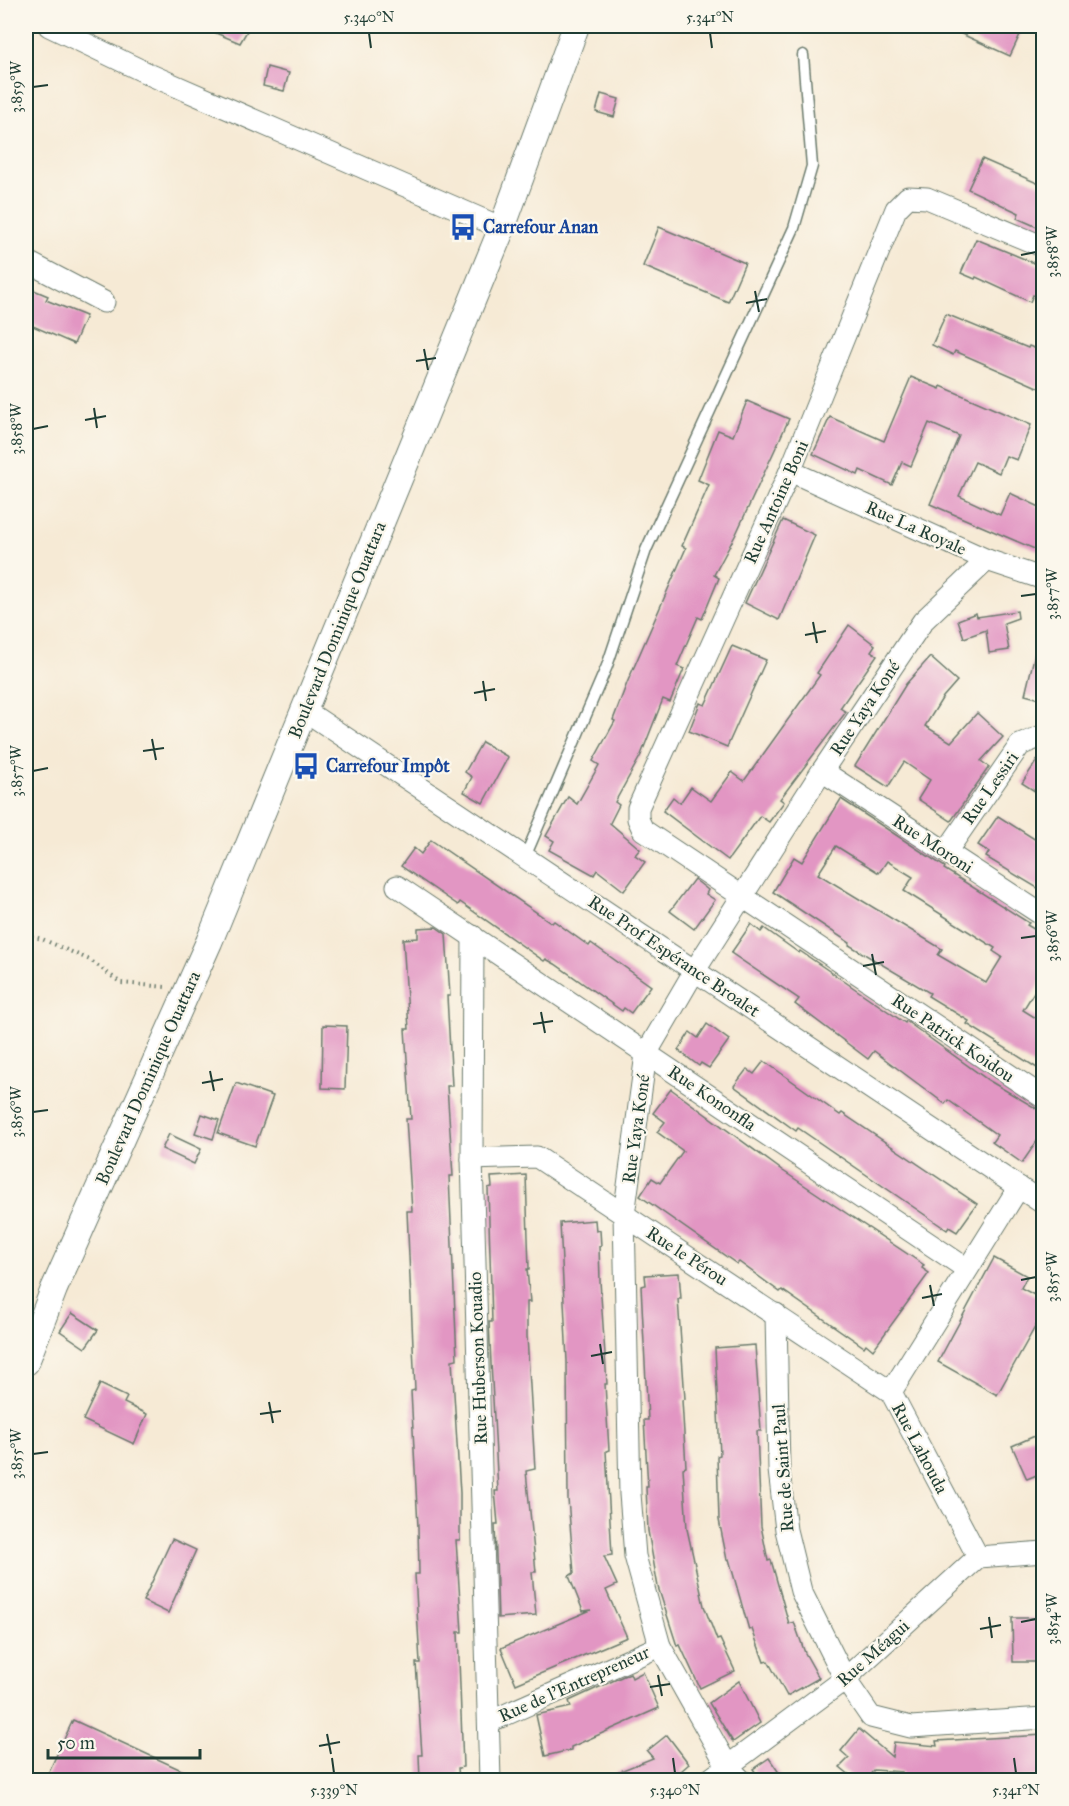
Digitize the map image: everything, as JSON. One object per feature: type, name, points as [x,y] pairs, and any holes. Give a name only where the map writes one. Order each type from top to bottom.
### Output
[{"type":"street","points":[[49,26],[153,76],[502,228]]},
{"type":"street","name":"Boulevard Dominique Ouattara","points":[[26,1362],[54,1289],[188,989],[304,710],[502,228],[576,26]]},
{"type":"street","name":"Rue Antoine Boni","points":[[743,897],[643,830],[638,819],[638,808],[790,471],[896,209],[908,197],[927,198],[1044,247]]},
{"type":"street","points":[[26,261],[104,302]]},
{"type":"street","name":"Rue La Royale","points":[[790,471],[987,560],[1044,579]]},
{"type":"street","name":"Rue Yaya Koné","points":[[735,1774],[660,1646],[635,1556],[630,1494],[624,1215],[646,1054],[695,970],[822,771],[923,621],[987,560]]},
{"type":"street","name":"Rue Prof Espérance Broalet","points":[[304,710],[1044,1204]]},
{"type":"street","name":"Rue Lessiri","points":[[946,852],[1020,745],[1044,735]]},
{"type":"street","name":"Rue Moroni","points":[[822,771],[1044,916]]},
{"type":"street","name":"Rue Kononfla","points":[[398,886],[967,1269]]},
{"type":"street","name":"Rue Patrick Koidou","points":[[743,897],[1044,1098]]},
{"type":"street","name":"Rue Huberson Kouadio","points":[[473,936],[472,1159],[490,1780]]},
{"type":"street","name":"Rue le Pérou","points":[[472,1159],[537,1157],[891,1392]]},
{"type":"street","name":"Rue Lahouda","points":[[978,1557],[891,1392],[1019,1188]]},
{"type":"street","name":"Rue de Saint Paul","points":[[776,1314],[779,1470],[786,1530],[801,1591],[845,1679],[871,1717],[911,1727],[1044,1718]]},
{"type":"street","points":[[978,1557],[1044,1552]]},
{"type":"street","name":"Rue Méagui","points":[[709,1780],[735,1774],[845,1679],[978,1557]]},
{"type":"street","name":"Rue de l'Entrepreneur","points":[[489,1722],[660,1646]]},
{"type":"lane","points":[[525,857],[607,666],[646,550],[794,228],[812,166],[803,55]]},
{"type":"path","points":[[26,935],[42,939],[90,960],[121,984],[188,989]]},
{"type":"building","points":[[199,26],[250,26],[240,43]]},
{"type":"building","points":[[944,26],[1024,26],[1010,56]]},
{"type":"building","points":[[267,67],[289,73],[284,91],[263,86]]},
{"type":"building","points":[[601,94],[619,99],[614,117],[596,112]]},
{"type":"building","points":[[982,159],[1044,186],[1044,230],[1017,218],[1019,213],[968,189]]},
{"type":"building","points":[[659,227],[745,263],[728,302],[643,266]]},
{"type":"building","points":[[976,239],[1044,267],[1044,299],[1033,295],[1030,302],[976,277],[975,279],[961,273]]},
{"type":"building","points":[[29,288],[48,296],[46,300],[86,316],[74,344],[26,323],[26,297]]},
{"type":"building","points":[[946,314],[1028,348],[1029,346],[1044,352],[1044,390],[955,351],[953,355],[932,345]]},
{"type":"building","points":[[911,377],[940,389],[941,386],[1031,425],[1017,460],[1006,456],[999,473],[975,462],[959,496],[1000,515],[1010,493],[1044,509],[1044,553],[930,504],[959,436],[929,423],[911,466],[902,462],[892,485],[860,470],[858,475],[813,454],[830,417],[884,441]]},
{"type":"building","points":[[747,401],[789,419],[736,534],[714,575],[719,578],[702,619],[698,617],[677,666],[684,669],[670,702],[663,699],[641,755],[615,802],[619,805],[610,823],[640,849],[635,855],[645,862],[624,891],[597,870],[594,875],[549,850],[554,841],[546,836],[568,797],[577,804],[599,765],[593,761],[615,721],[613,720],[627,683],[686,548],[682,546],[709,485],[698,480],[718,430],[733,436]]},
{"type":"building","points":[[783,520],[815,535],[779,620],[745,603]]},
{"type":"building","points":[[1017,611],[1018,618],[1004,623],[1009,650],[989,653],[986,630],[964,638],[958,620],[976,613],[977,617]]},
{"type":"building","points":[[849,625],[875,645],[871,651],[877,655],[840,708],[846,712],[780,799],[784,802],[769,822],[760,816],[728,860],[663,811],[673,797],[680,803],[691,787],[711,801],[732,772],[744,781],[820,675],[817,673]]},
{"type":"building","points":[[1037,645],[1044,646],[1044,700],[1025,695]]},
{"type":"building","points":[[732,646],[766,660],[727,747],[689,731],[700,703],[705,705]]},
{"type":"building","points":[[930,657],[957,681],[943,697],[925,726],[951,742],[977,713],[1003,737],[981,761],[989,767],[951,821],[918,799],[930,780],[904,762],[888,787],[855,766],[906,684]]},
{"type":"building","points":[[482,742],[508,757],[483,803],[464,792],[472,777],[465,772]]},
{"type":"building","points":[[1044,750],[1044,797],[1022,783]]},
{"type":"building","points":[[841,799],[1044,935],[1044,976],[1023,1010],[1044,1023],[1044,1058],[1037,1068],[967,1024],[969,1021],[928,996],[930,993],[849,945],[850,943],[773,892],[794,857],[802,862]],"holes":[[[836,846],[879,873],[887,861],[913,877],[904,891],[995,948],[993,951],[1002,957],[986,983],[938,955],[942,949],[818,874]]]},
{"type":"building","points":[[998,816],[1044,845],[1044,892],[986,857],[989,852],[978,845]]},
{"type":"building","points":[[431,840],[552,923],[554,921],[589,946],[591,943],[651,986],[631,1013],[624,1008],[622,1011],[555,964],[546,959],[544,961],[460,902],[458,905],[401,866],[414,848],[421,854]]},
{"type":"building","points":[[694,879],[708,890],[706,894],[715,900],[694,929],[670,911]]},
{"type":"building","points":[[751,924],[761,932],[764,928],[799,953],[800,951],[905,1023],[906,1021],[988,1080],[1044,1113],[1044,1131],[1022,1163],[992,1142],[997,1135],[948,1100],[945,1104],[874,1051],[868,1059],[795,1004],[799,999],[731,953]]},
{"type":"building","points":[[436,927],[446,934],[450,996],[447,996],[452,1086],[447,1086],[453,1176],[449,1176],[457,1359],[452,1360],[460,1493],[460,1540],[456,1540],[462,1632],[458,1632],[463,1767],[458,1768],[459,1780],[420,1780],[419,1755],[422,1755],[416,1663],[420,1663],[415,1574],[419,1574],[411,1391],[415,1390],[407,1211],[412,1211],[406,1119],[411,1119],[405,1029],[409,1029],[403,939],[418,938],[418,928]]},
{"type":"building","points":[[707,1024],[729,1040],[709,1068],[701,1063],[699,1066],[678,1050],[690,1032],[698,1038]]},
{"type":"building","points":[[323,1025],[347,1026],[345,1089],[322,1088]]},
{"type":"building","points":[[764,1061],[840,1115],[842,1113],[977,1204],[957,1232],[949,1227],[947,1230],[798,1128],[796,1131],[734,1086],[747,1069],[754,1074]]},
{"type":"building","points":[[236,1083],[273,1096],[255,1146],[218,1133]]},
{"type":"building","points":[[671,1089],[783,1171],[924,1265],[922,1268],[929,1273],[873,1350],[866,1344],[864,1347],[782,1290],[780,1292],[739,1262],[737,1264],[640,1196],[652,1178],[660,1183],[683,1151],[657,1132],[665,1122],[653,1113]]},
{"type":"building","points":[[202,1114],[219,1120],[213,1139],[195,1133]]},
{"type":"building","points":[[169,1134],[201,1149],[194,1164],[162,1149]]},
{"type":"building","points":[[526,1175],[529,1269],[527,1269],[530,1302],[527,1302],[527,1336],[535,1469],[526,1471],[536,1572],[532,1572],[536,1615],[498,1618],[495,1524],[498,1524],[495,1491],[498,1491],[489,1322],[492,1322],[488,1188],[492,1187],[491,1177]]},
{"type":"building","points":[[595,1220],[596,1231],[600,1230],[601,1246],[599,1246],[600,1281],[609,1450],[606,1451],[612,1555],[604,1556],[617,1585],[606,1590],[627,1637],[516,1684],[501,1648],[591,1610],[583,1611],[569,1576],[574,1573],[568,1499],[567,1361],[560,1223]]},
{"type":"building","points":[[994,1258],[1027,1276],[1021,1288],[1044,1300],[1044,1311],[997,1395],[938,1362]]},
{"type":"building","points":[[679,1273],[681,1299],[678,1299],[685,1399],[682,1400],[686,1467],[683,1468],[687,1529],[704,1606],[717,1640],[720,1639],[735,1671],[700,1688],[680,1645],[677,1646],[658,1587],[648,1531],[644,1420],[648,1420],[641,1286],[646,1285],[645,1275]]},
{"type":"building","points":[[72,1313],[98,1330],[85,1348],[60,1331]]},
{"type":"building","points":[[755,1345],[761,1431],[757,1431],[761,1526],[768,1561],[771,1560],[789,1624],[794,1622],[805,1653],[819,1678],[787,1696],[768,1661],[764,1662],[752,1629],[749,1630],[729,1559],[727,1560],[719,1520],[717,1456],[720,1455],[715,1348]]},
{"type":"building","points":[[100,1384],[127,1397],[124,1403],[147,1414],[134,1444],[83,1420]]},
{"type":"building","points":[[1044,1432],[1044,1472],[1027,1479],[1012,1446]]},
{"type":"building","points":[[172,1539],[196,1550],[168,1613],[143,1601]]},
{"type":"building","points":[[1012,1618],[1044,1618],[1044,1662],[1013,1662]]},
{"type":"building","points":[[643,1672],[659,1708],[571,1747],[571,1750],[545,1756],[536,1715],[571,1707],[569,1701],[630,1673],[632,1678]]},
{"type":"building","points":[[739,1681],[760,1723],[733,1742],[709,1703]]},
{"type":"building","points":[[73,1720],[203,1780],[45,1780]]},
{"type":"building","points":[[859,1729],[892,1757],[894,1742],[937,1746],[936,1741],[1044,1735],[1044,1776],[976,1780],[901,1780],[902,1772],[874,1770],[865,1780],[856,1780],[840,1767],[849,1758],[841,1751]]},
{"type":"building","points":[[667,1735],[689,1764],[681,1771],[689,1780],[598,1780],[653,1758],[647,1751]]},
{"type":"building","points":[[769,1758],[784,1780],[761,1780],[753,1769]]},
{"type":"place","name":"Carrefour Anan","points":[[463,227]]},
{"type":"place","name":"Carrefour Impôt","points":[[306,766]]}]
